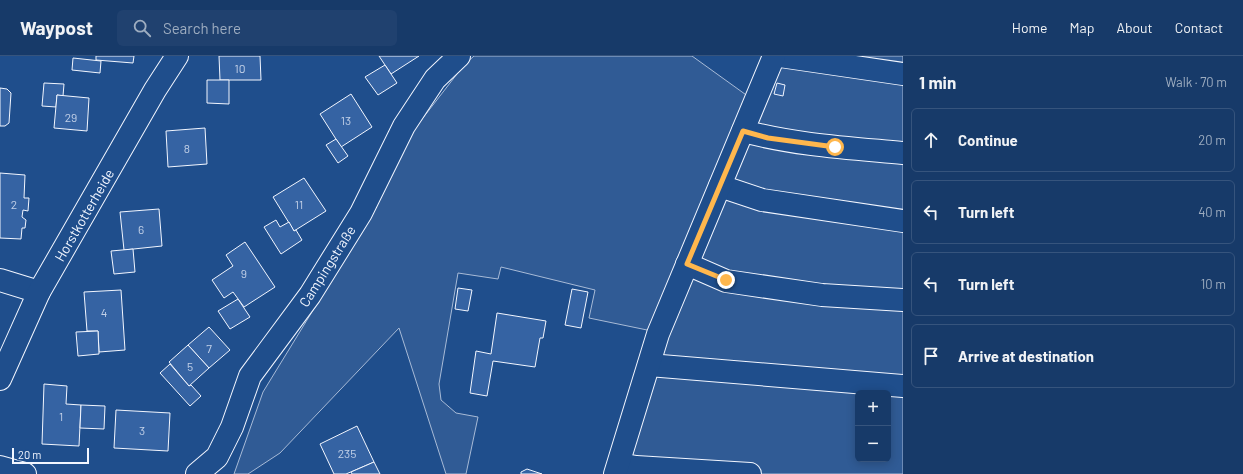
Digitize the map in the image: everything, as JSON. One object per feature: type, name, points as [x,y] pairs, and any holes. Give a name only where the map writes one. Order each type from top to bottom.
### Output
[{"type":"street","name":"Horstkotterheide","points":[[0,379],[39,292],[151,97],[177,56]]},
{"type":"street","name":"Campingstraße","points":[[197,474],[217,458],[232,427],[250,376],[310,296],[361,213],[404,126],[435,79],[459,56]]},
{"type":"street","points":[[750,474],[636,467],[617,469],[658,334],[774,56]]},
{"type":"street","points":[[780,56],[903,74]]},
{"type":"street","points":[[743,131],[775,139],[835,147],[903,153]]},
{"type":"street","points":[[720,186],[762,200],[903,221]]},
{"type":"street","points":[[687,264],[726,280],[822,295],[903,300]]},
{"type":"street","points":[[0,280],[39,292]]},
{"type":"street","points":[[649,366],[903,386]]},
{"type":"street","points":[[0,468],[25,474]]},
{"type":"shaded area","points":[[474,56],[692,56],[749,97],[652,331],[589,318],[595,290],[501,267],[498,279],[458,273],[439,384],[441,400],[456,413],[478,417],[466,474],[446,474],[399,328],[280,453],[248,474],[234,474],[263,392],[370,217],[412,132],[464,65]]},
{"type":"shaded area","points":[[782,56],[903,56],[903,474],[621,474],[663,335]]},
{"type":"building","points":[[96,56],[134,56],[133,63],[96,60]]},
{"type":"building","points":[[219,56],[260,56],[261,80],[220,80]]},
{"type":"building","points":[[379,56],[419,56],[391,74]]},
{"type":"building","points":[[73,58],[101,61],[100,73],[72,70]]},
{"type":"building","points":[[385,65],[397,83],[378,95],[365,77]]},
{"type":"building","points":[[207,80],[229,80],[229,104],[207,103]]},
{"type":"building","points":[[44,83],[64,84],[63,96],[57,95],[56,107],[42,106]]},
{"type":"building","points":[[777,83],[785,85],[783,96],[774,94]]},
{"type":"building","points":[[0,88],[7,89],[11,93],[9,123],[5,126],[0,126]]},
{"type":"building","points":[[351,94],[372,127],[341,147],[320,114]]},
{"type":"building","points":[[57,95],[89,98],[87,131],[54,128]]},
{"type":"building","points":[[205,128],[207,164],[168,167],[166,131]]},
{"type":"building","points":[[336,139],[348,156],[338,163],[326,145]]},
{"type":"building","points":[[0,173],[25,175],[24,198],[29,198],[28,211],[23,210],[22,217],[26,220],[25,228],[22,228],[21,239],[0,238]]},
{"type":"building","points":[[304,178],[326,211],[294,231],[273,197]]},
{"type":"building","points":[[159,209],[162,246],[124,250],[120,212]]},
{"type":"building","points":[[276,220],[280,227],[289,222],[294,231],[296,230],[302,240],[281,254],[264,227]]},
{"type":"building","points":[[245,242],[275,287],[244,307],[233,292],[224,298],[212,280],[233,266],[226,255]]},
{"type":"building","points":[[133,249],[135,272],[114,274],[111,251]]},
{"type":"building","points":[[458,288],[472,290],[468,311],[455,309]]},
{"type":"building","points":[[572,289],[588,292],[581,328],[565,325]]},
{"type":"building","points":[[121,290],[125,350],[99,352],[98,331],[87,331],[84,292]]},
{"type":"building","points":[[238,299],[250,317],[230,329],[218,311]]},
{"type":"building","points":[[497,313],[546,321],[543,338],[540,338],[535,367],[493,361],[487,396],[470,393],[476,351],[491,354]]},
{"type":"building","points":[[209,327],[230,350],[209,368],[188,345]]},
{"type":"building","points":[[98,331],[99,354],[78,356],[76,332]]},
{"type":"building","points":[[188,345],[209,368],[189,386],[169,362]]},
{"type":"building","points":[[170,364],[189,386],[191,385],[201,396],[190,406],[160,373]]},
{"type":"building","points":[[44,384],[67,386],[66,404],[81,405],[79,446],[42,444]]},
{"type":"building","points":[[81,405],[105,406],[104,429],[80,428]]},
{"type":"building","points":[[116,410],[170,413],[168,451],[114,448]]},
{"type":"building","points":[[357,426],[374,462],[346,474],[334,474],[320,444]]},
{"type":"building","points":[[374,462],[380,474],[352,474],[351,472]]},
{"type":"building","points":[[527,469],[542,474],[521,474],[521,472]]},
{"type":"route","points":[[726,280],[687,264],[743,131],[768,138],[835,147]]}]
